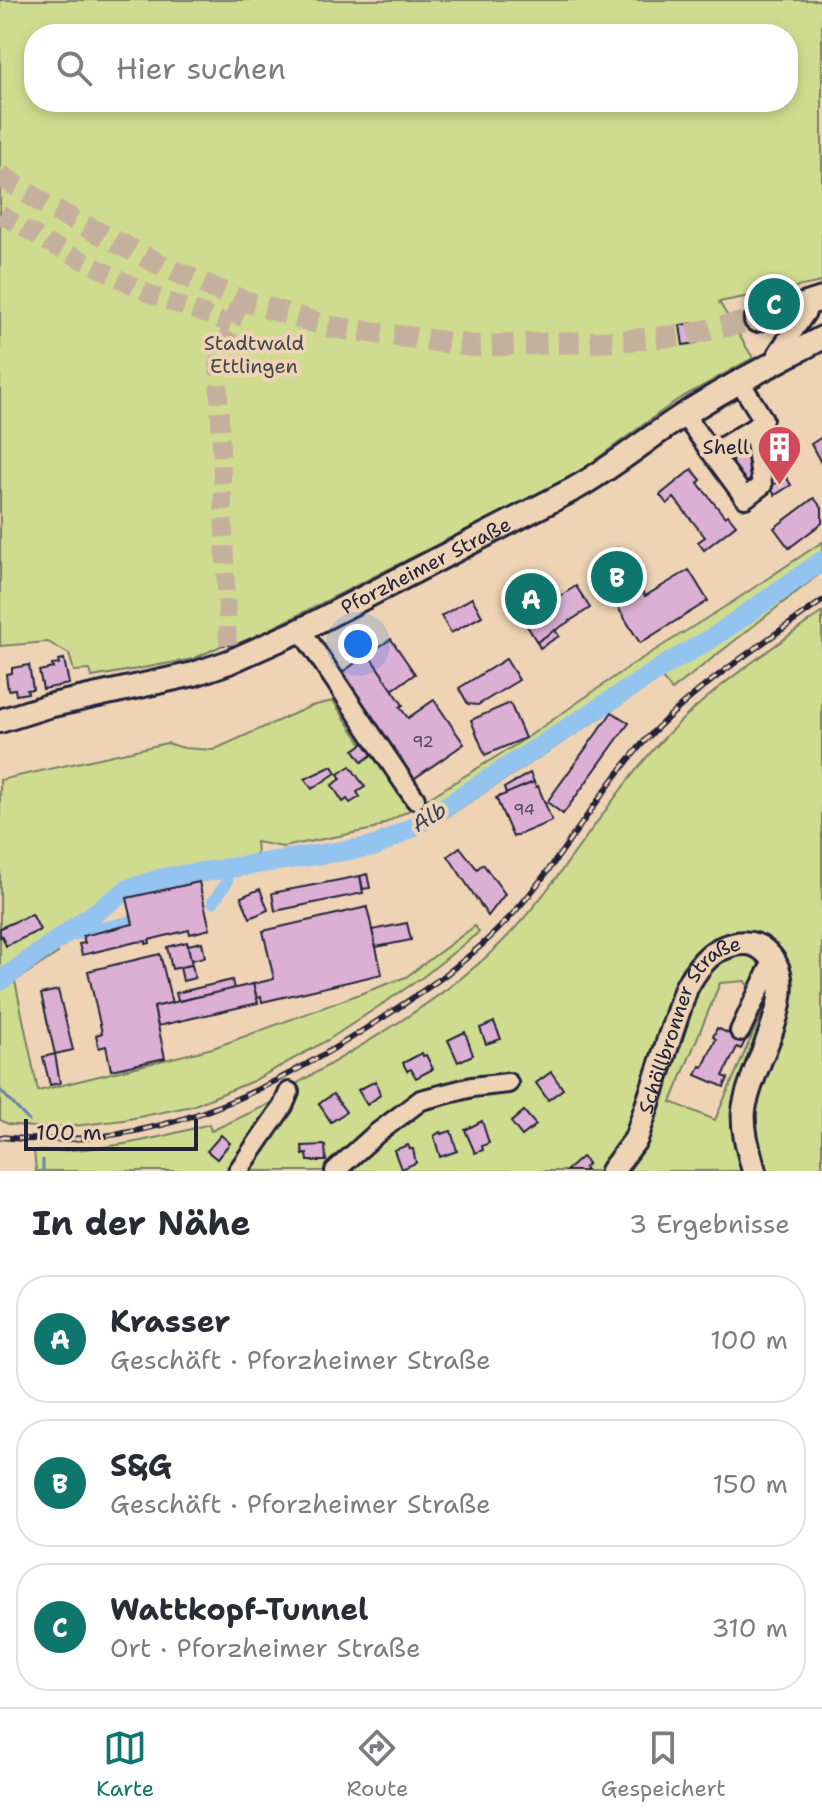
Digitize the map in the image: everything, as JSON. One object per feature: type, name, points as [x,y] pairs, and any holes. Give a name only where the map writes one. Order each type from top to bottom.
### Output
[{"type":"main road","points":[[756,320],[814,302]]},
{"type":"main road","name":"Pforzheimer Straße","points":[[0,721],[48,706],[194,674],[229,654],[301,630],[574,489],[684,415],[822,338]]},
{"type":"main road","name":"Schöllbronner Straße","points":[[612,1171],[636,1139],[686,988],[696,969],[720,949],[739,943],[759,945],[776,961],[782,988],[778,1013],[752,1076],[744,1112],[754,1171]]},
{"type":"street","points":[[779,361],[778,353],[814,302]]},
{"type":"street","points":[[684,415],[745,498],[762,485],[758,424],[740,382]]},
{"type":"street","points":[[712,453],[758,424]]},
{"type":"street","points":[[301,630],[415,799]]},
{"type":"street","points":[[740,1031],[768,971],[776,961]]},
{"type":"street","points":[[335,1171],[376,1134],[421,1100],[472,1087],[508,1083]]},
{"type":"street","points":[[238,1171],[283,1106],[289,1092]]},
{"type":"green space","name":"Stadtwald Ettlingen","points":[[0,0],[822,0],[822,282],[719,302],[753,358],[677,400],[576,474],[247,641],[234,645],[234,634],[224,634],[223,645],[193,659],[92,677],[90,670],[74,671],[69,654],[48,642],[0,646]]},
{"type":"green space","points":[[822,542],[822,572],[672,690],[662,678],[439,822],[424,801],[525,739],[633,664]]},
{"type":"green space","points":[[822,612],[822,1171],[36,1171],[34,1151],[79,1150],[123,1144],[209,1124],[211,1131],[293,1093],[291,1087],[373,1039],[455,983],[523,920],[633,774],[671,731],[733,677]],"holes":[[[745,981],[762,1013],[715,1120],[671,1102],[720,983]]]},
{"type":"green space","points":[[333,701],[362,744],[366,742],[410,810],[374,829],[283,847],[256,842],[257,854],[236,863],[172,872],[124,884],[53,936],[58,953],[15,981],[38,1091],[213,1048],[406,977],[475,926],[479,932],[423,977],[328,1040],[253,1081],[192,1106],[124,1120],[74,1126],[41,1128],[0,1120],[0,780],[167,743],[213,750],[311,706]]},
{"type":"building","points":[[694,323],[697,343],[683,345],[680,325]]},
{"type":"building","name":"Shell","points":[[783,436],[787,465],[768,468],[764,439]]},
{"type":"building","points":[[822,437],[822,462],[821,463],[811,444]]},
{"type":"building","points":[[745,439],[747,449],[764,439],[766,450],[749,461],[752,479],[737,488],[731,448]]},
{"type":"building","points":[[692,469],[701,480],[698,483],[725,517],[728,515],[736,525],[704,550],[698,542],[705,537],[674,498],[667,504],[660,495]]},
{"type":"building","name":"Shell","points":[[786,477],[791,485],[775,495],[770,487]]},
{"type":"building","points":[[814,498],[822,508],[822,523],[789,548],[774,528]]},
{"type":"building","points":[[617,548],[639,585],[614,601],[595,570]]},
{"type":"building","points":[[689,570],[708,601],[640,643],[614,601],[639,585],[645,596]]},
{"type":"building","points":[[542,582],[551,597],[529,611],[531,614],[521,616],[511,601]]},
{"type":"building","points":[[576,586],[590,608],[537,642],[523,619]]},
{"type":"building","points":[[472,598],[482,616],[451,633],[441,616]]},
{"type":"building","points":[[555,630],[559,636],[540,648],[537,642]]},
{"type":"building","points":[[224,634],[234,634],[234,645],[223,645]]},
{"type":"building","points":[[391,639],[415,674],[392,690],[368,654]]},
{"type":"building","points":[[368,654],[403,705],[400,707],[408,718],[434,700],[464,744],[412,780],[340,674]]},
{"type":"building","points":[[64,659],[69,684],[43,689],[39,671],[53,668],[52,665],[59,664],[58,660]]},
{"type":"building","points":[[506,659],[519,680],[478,705],[468,704],[459,688]]},
{"type":"building","points":[[29,665],[33,689],[16,695],[15,689],[8,690],[6,674],[12,673],[12,668]]},
{"type":"building","points":[[510,703],[525,738],[485,755],[471,720]]},
{"type":"building","points":[[612,712],[629,723],[563,814],[547,802]]},
{"type":"building","points":[[366,742],[373,754],[362,762],[354,750]]},
{"type":"building","points":[[332,766],[336,773],[312,789],[305,779]]},
{"type":"building","points":[[350,766],[365,787],[357,792],[360,797],[350,803],[347,799],[343,802],[332,785],[341,779],[338,774]]},
{"type":"building","points":[[530,773],[534,782],[506,794],[504,788]]},
{"type":"building","points":[[534,782],[552,821],[513,837],[496,798]]},
{"type":"building","points":[[460,847],[477,869],[483,864],[505,894],[488,916],[448,856]]},
{"type":"building","points":[[367,874],[370,888],[363,889],[360,876]]},
{"type":"building","points":[[360,876],[363,893],[275,911],[272,893]]},
{"type":"building","points":[[199,882],[210,929],[190,934],[189,930],[149,940],[150,943],[146,944],[146,941],[136,942],[82,955],[79,944],[85,943],[83,936],[133,924],[127,898]]},
{"type":"building","points":[[260,889],[268,910],[250,918],[241,897]]},
{"type":"building","points":[[367,907],[382,974],[262,1002],[261,997],[257,998],[253,984],[274,979],[263,931]]},
{"type":"building","points":[[32,914],[40,930],[6,946],[0,937],[0,928]]},
{"type":"building","points":[[407,923],[411,940],[376,947],[372,930]]},
{"type":"building","points":[[187,942],[192,965],[172,969],[167,947]]},
{"type":"building","points":[[202,942],[205,957],[191,960],[188,945]]},
{"type":"building","points":[[160,954],[172,1003],[154,1007],[165,1058],[111,1070],[106,1046],[99,1048],[96,1035],[102,1033],[88,971]]},
{"type":"building","points":[[192,965],[195,978],[183,981],[180,967]]},
{"type":"building","points":[[232,980],[234,989],[178,1001],[176,993]]},
{"type":"building","points":[[253,984],[258,1003],[158,1026],[154,1007]]},
{"type":"building","points":[[58,990],[73,1050],[55,1054],[41,994]]},
{"type":"building","points":[[494,1022],[501,1039],[486,1044],[480,1028]]},
{"type":"building","points":[[717,1028],[745,1041],[741,1049],[737,1047],[723,1076],[728,1078],[724,1087],[696,1075],[716,1039],[713,1037]]},
{"type":"building","points":[[465,1032],[473,1055],[458,1062],[448,1040]]},
{"type":"building","points":[[422,1053],[433,1069],[416,1078],[403,1063]]},
{"type":"building","points":[[55,1054],[60,1083],[50,1085],[43,1057]]},
{"type":"building","points":[[551,1072],[563,1089],[548,1100],[536,1083]]},
{"type":"building","points":[[376,1081],[380,1095],[367,1105],[358,1090]]},
{"type":"building","points":[[333,1094],[346,1112],[331,1122],[319,1104]]},
{"type":"building","points":[[524,1111],[536,1125],[522,1136],[511,1122]]},
{"type":"building","points":[[482,1121],[489,1143],[475,1153],[465,1130]]},
{"type":"building","points":[[451,1131],[457,1151],[440,1157],[434,1136]]},
{"type":"building","points":[[221,1135],[230,1143],[217,1159],[207,1151]]},
{"type":"building","points":[[325,1145],[326,1161],[308,1161],[307,1154],[303,1155],[302,1146]]},
{"type":"building","points":[[408,1145],[413,1149],[416,1163],[401,1169],[394,1150]]},
{"type":"building","points":[[582,1157],[588,1163],[584,1168],[587,1171],[566,1171]]},
{"type":"waterway","name":"Alb","points":[[0,981],[128,889],[163,878],[376,846],[417,825],[712,638],[822,561]]},
{"type":"waterway","points":[[213,902],[227,882],[227,870]]},
{"type":"waterway","points":[[67,933],[72,935],[132,921]]},
{"type":"waterway","points":[[0,1090],[29,1121]]},
{"type":"waterway","points":[[43,1160],[43,1171]]},
{"type":"tunnel","points":[[0,175],[52,209],[165,267],[241,300],[331,327],[474,346],[619,341],[685,335],[756,320]]},
{"type":"tunnel","points":[[0,214],[52,245],[154,296],[231,324]]},
{"type":"tunnel","points":[[228,645],[218,365],[238,305]]},
{"type":"railway","points":[[0,1137],[52,1140],[102,1136],[150,1128],[196,1115],[285,1076],[392,1012],[463,961],[511,916],[617,775],[655,730],[715,678],[822,601]]},
{"type":"place","name":"Wattkopf-Tunnel","points":[[774,304]]},
{"type":"place","name":"Shell","points":[[780,486]]},
{"type":"place","name":"S&G","points":[[617,577]]},
{"type":"place","name":"Krasser","points":[[531,599]]}]
